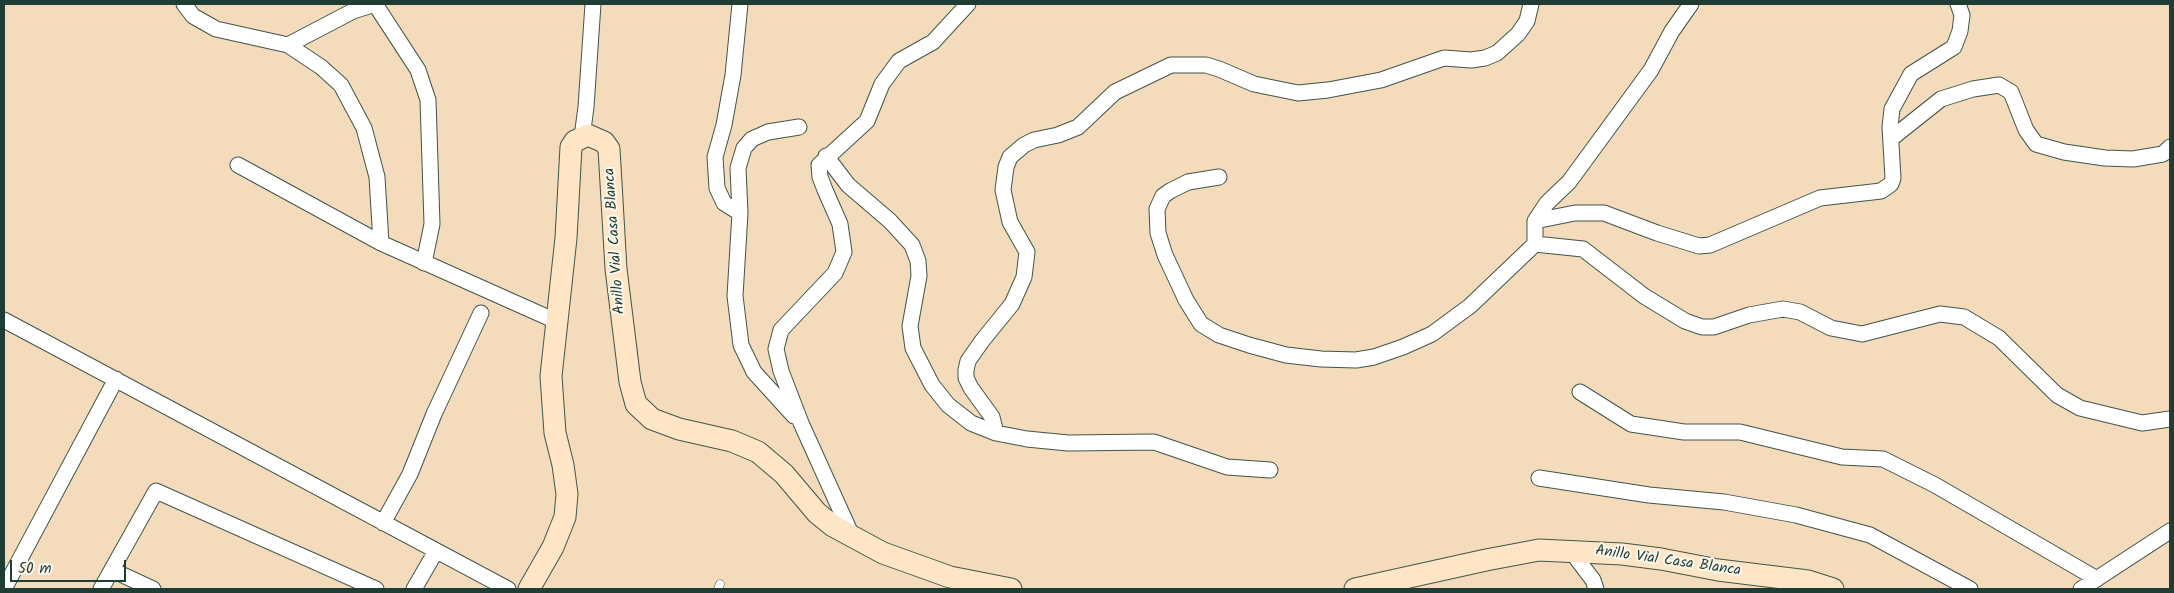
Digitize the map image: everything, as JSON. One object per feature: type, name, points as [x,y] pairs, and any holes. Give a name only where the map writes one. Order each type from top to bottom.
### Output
[{"type":"main road","points":[[529,589],[553,547],[565,518],[566,484],[554,433],[551,376],[566,238],[569,158],[571,147],[582,137]]},
{"type":"main road","name":"Anillo Vial Casa Blanca","points":[[582,137],[598,137],[609,149],[616,269],[630,382],[636,404],[652,419],[678,429],[732,441],[758,452],[784,474],[817,513],[833,526],[883,553],[950,577],[1011,589]]},
{"type":"main road","name":"Anillo Vial Casa Blanca","points":[[1355,589],[1539,550],[1661,559],[1718,570],[1808,581],[1834,589]]},
{"type":"street","points":[[184,4],[192,16],[216,29],[288,45],[321,67],[341,86],[364,128],[377,177],[381,243]]},
{"type":"street","points":[[288,45],[353,11],[375,4],[418,70],[428,100],[432,224],[424,263]]},
{"type":"street","points":[[582,137],[594,4]]},
{"type":"street","points":[[740,4],[733,75],[724,125],[715,157],[718,188],[724,203],[740,214]]},
{"type":"street","points":[[853,538],[800,423],[781,371],[776,349],[781,330],[835,273],[844,252],[840,224],[820,177],[819,165],[826,156],[846,142],[867,121],[882,84],[899,61],[933,42],[968,4]]},
{"type":"street","points":[[996,433],[992,417],[966,378],[966,370],[968,361],[1012,304],[1024,277],[1027,252],[1010,222],[1003,190],[1006,167],[1010,157],[1024,145],[1034,140],[1058,136],[1078,127],[1114,92],[1171,65],[1206,65],[1219,68],[1254,84],[1298,93],[1328,90],[1381,80],[1444,58],[1471,60],[1485,58],[1497,53],[1518,34],[1527,21],[1531,4]]},
{"type":"street","points":[[1219,177],[1188,182],[1163,196],[1157,209],[1158,233],[1165,255],[1186,300],[1201,324],[1219,335],[1286,354],[1356,360],[1374,357],[1432,334],[1470,306],[1535,244],[1535,221],[1547,204],[1569,182],[1651,70],[1672,31],[1691,4]]},
{"type":"street","points":[[1535,221],[1574,213],[1604,213],[1657,233],[1699,246],[1710,245],[1820,198],[1881,191],[1891,184],[1893,178],[1890,127],[1892,109],[1911,74],[1954,48],[1960,31],[1962,15],[1958,4]]},
{"type":"street","points":[[1892,138],[1941,98],[1973,89],[1999,85],[2011,92],[2026,130],[2036,144],[2097,157],[2133,159],[2163,154],[2170,147]]},
{"type":"street","points":[[799,127],[768,132],[752,139],[744,148],[738,168],[740,214],[735,296],[742,345],[754,372],[800,423]]},
{"type":"street","points":[[826,156],[848,186],[890,221],[912,245],[918,261],[919,276],[910,326],[913,348],[932,385],[948,405],[971,423],[996,433],[1027,440],[1068,443],[1154,442],[1227,467],[1270,470]]},
{"type":"street","points":[[238,165],[381,243],[558,322]]},
{"type":"street","points":[[1535,244],[1583,249],[1644,296],[1685,321],[1702,327],[1714,327],[1749,315],[1783,309],[1800,312],[1831,328],[1862,334],[1940,314],[1964,317],[1999,338],[2058,395],[2080,408],[2142,423],[2170,419]]},
{"type":"street","points":[[383,523],[410,474],[434,414],[481,313]]},
{"type":"street","points":[[4,320],[508,589]]},
{"type":"street","points":[[4,589],[116,379]]},
{"type":"street","points":[[1580,392],[1631,424],[1684,432],[1740,432],[1842,457],[1883,460],[1935,485],[2097,579]]},
{"type":"street","points":[[1539,478],[1649,495],[1724,502],[1796,515],[1870,535],[1970,589]]},
{"type":"street","points":[[102,589],[156,491],[376,589]]},
{"type":"street","points":[[2081,589],[2170,531]]},
{"type":"street","points":[[414,589],[436,550]]},
{"type":"street","points":[[1571,551],[1593,580],[1596,589]]},
{"type":"street","points":[[112,570],[153,589]]}]
